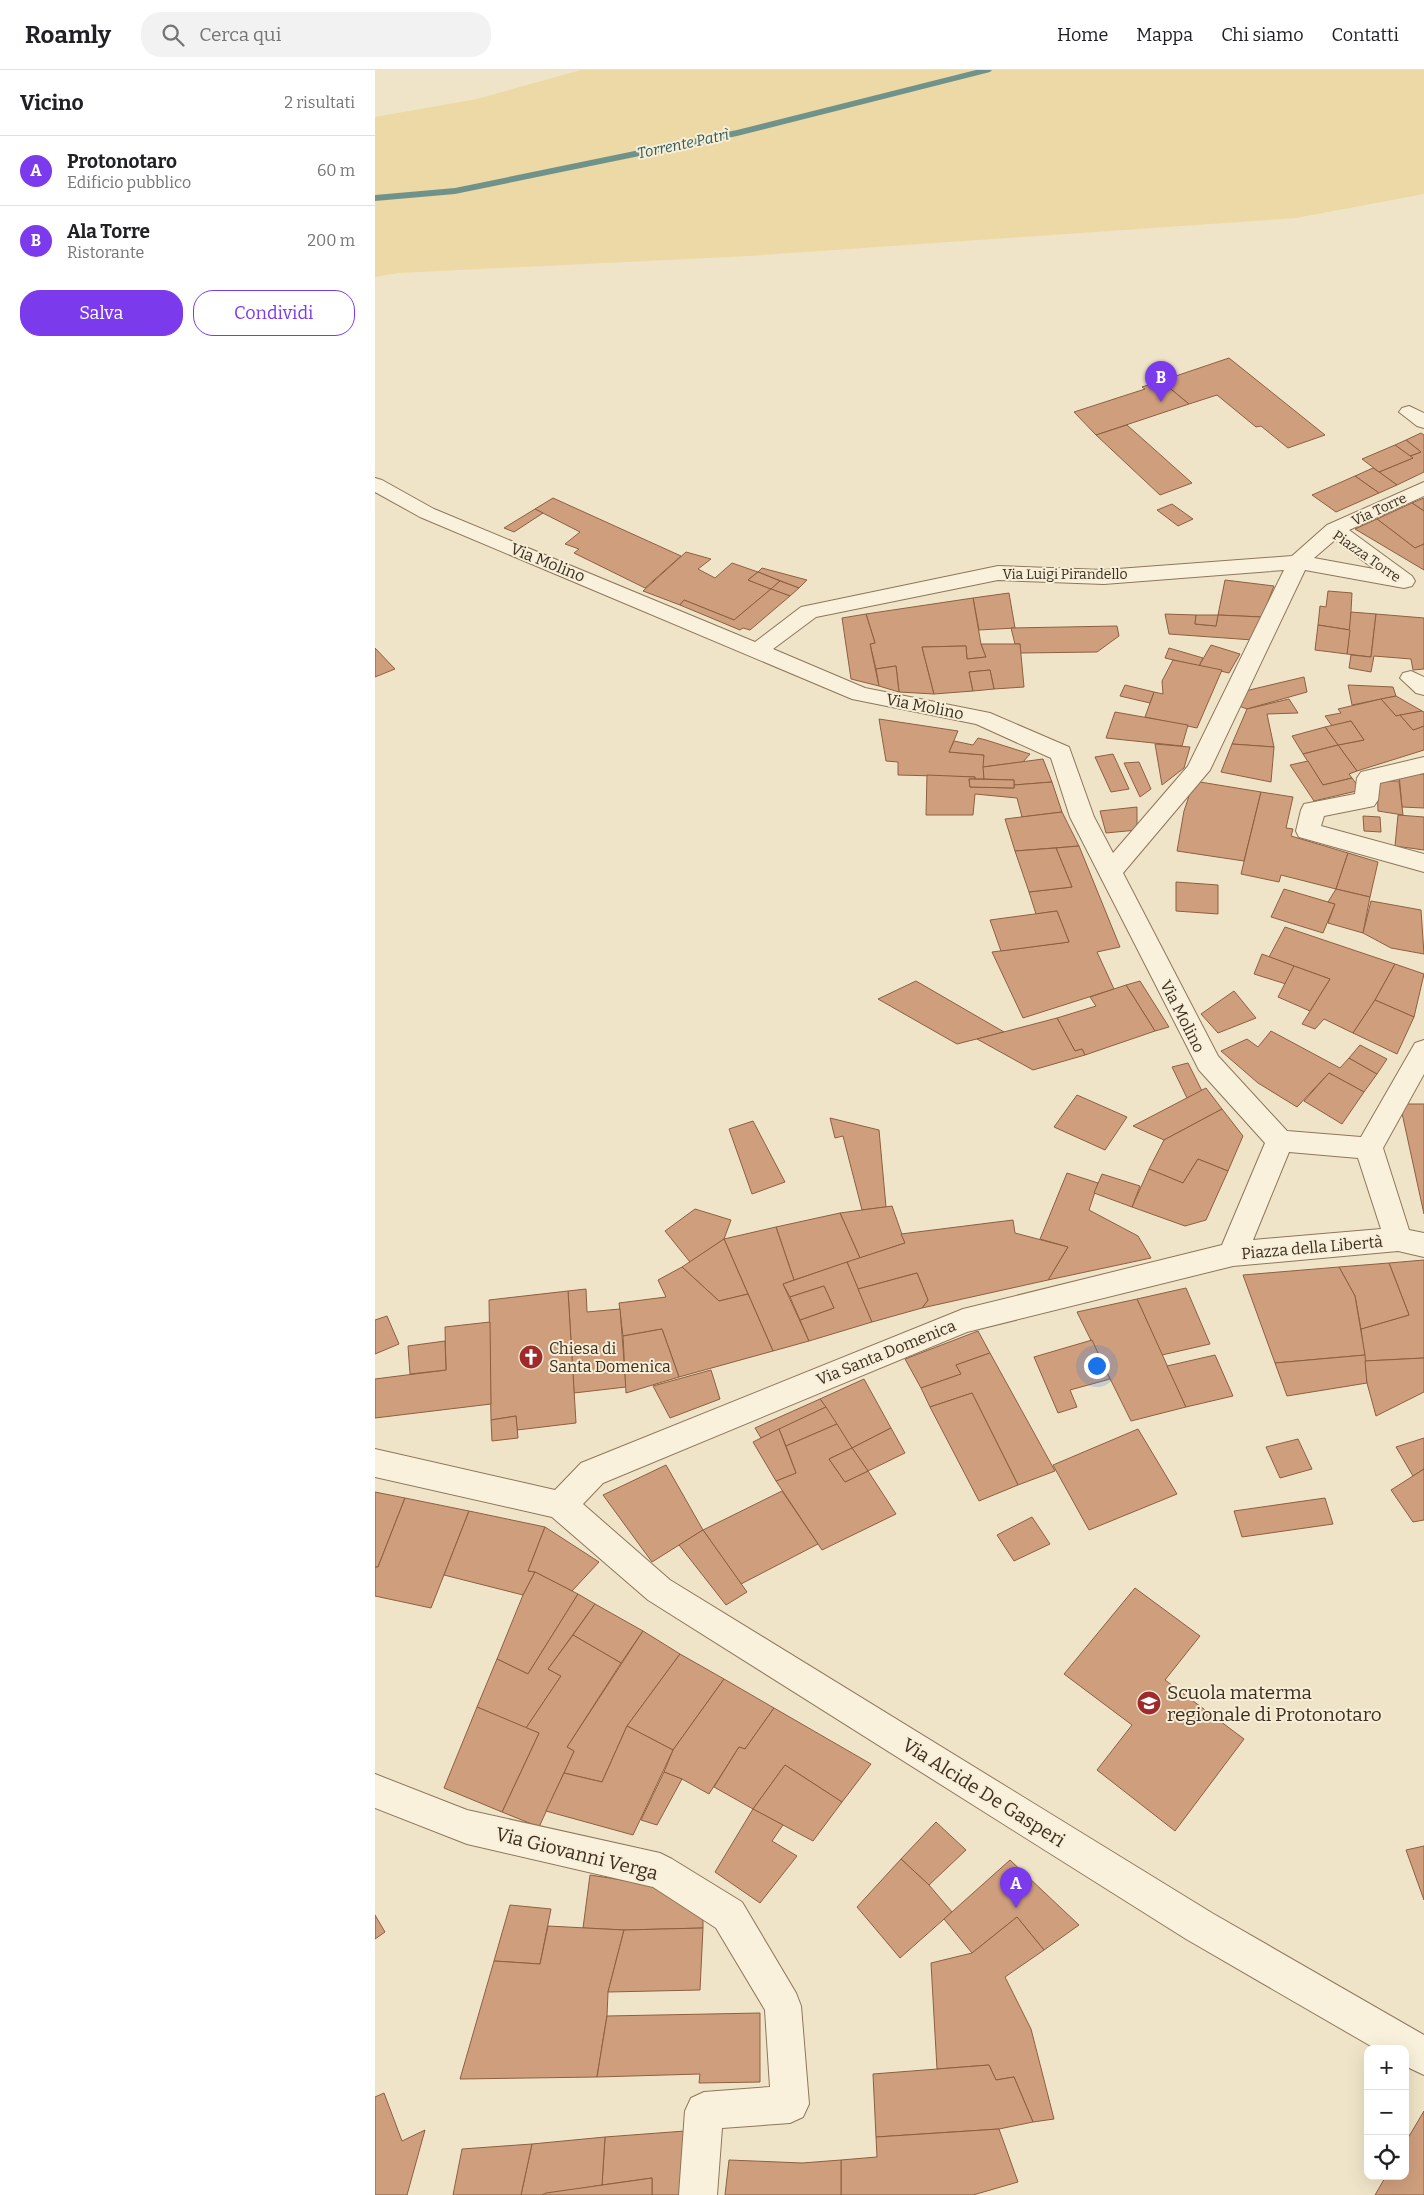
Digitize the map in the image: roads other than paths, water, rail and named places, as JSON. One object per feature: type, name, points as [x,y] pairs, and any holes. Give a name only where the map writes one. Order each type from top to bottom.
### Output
[{"type":"street","name":"Via Molino","points":[[375,484],[427,513],[860,694],[982,718],[1061,753],[1082,817],[1208,1063],[1280,1141]]},
{"type":"street","name":"Via Torre","points":[[1334,529],[1424,488]]},
{"type":"street","name":"Piazza Torre","points":[[1298,562],[1334,529],[1404,581]]},
{"type":"street","name":"Via Luigi Pirandello","points":[[758,650],[809,612],[998,573],[1104,577],[1298,562]]},
{"type":"street","name":"Piazza Torre","points":[[1298,562],[1404,581]]},
{"type":"street","points":[[1110,872],[1198,770],[1298,562]]},
{"type":"street","points":[[1404,581],[1424,590]]},
{"type":"street","points":[[1424,765],[1369,778],[1366,800],[1313,810],[1308,831],[1424,863]]},
{"type":"street","points":[[1280,1141],[1369,1148],[1424,1050]]},
{"type":"street","name":"Piazza della Libertà","points":[[1280,1141],[1233,1254],[1411,1242],[1369,1148]]},
{"type":"street","name":"Via Santa Domenica","points":[[561,1505],[592,1473],[963,1320],[1233,1254]]},
{"type":"street","points":[[375,1463],[561,1505]]},
{"type":"street","name":"Via Alcide De Gasperi","points":[[561,1505],[659,1590],[1199,1926],[1424,2056]]},
{"type":"street","name":"Via Giovanni Verga","points":[[375,1791],[467,1827],[660,1871],[729,1915],[783,2006],[791,2104],[704,2111],[698,2195]]},
{"type":"waterway","name":"Torrente Patrì","points":[[375,198],[455,191],[737,133],[987,70]]},
{"type":"place","name":"Ala Torre","points":[[1161,402]]},
{"type":"place","name":"Chiesa di Santa Domenica","points":[[531,1357]]},
{"type":"place","name":"Scuola materma regionale di Protonotaro","points":[[1149,1703]]},
{"type":"place","name":"Protonotaro","points":[[1016,1908]]}]
